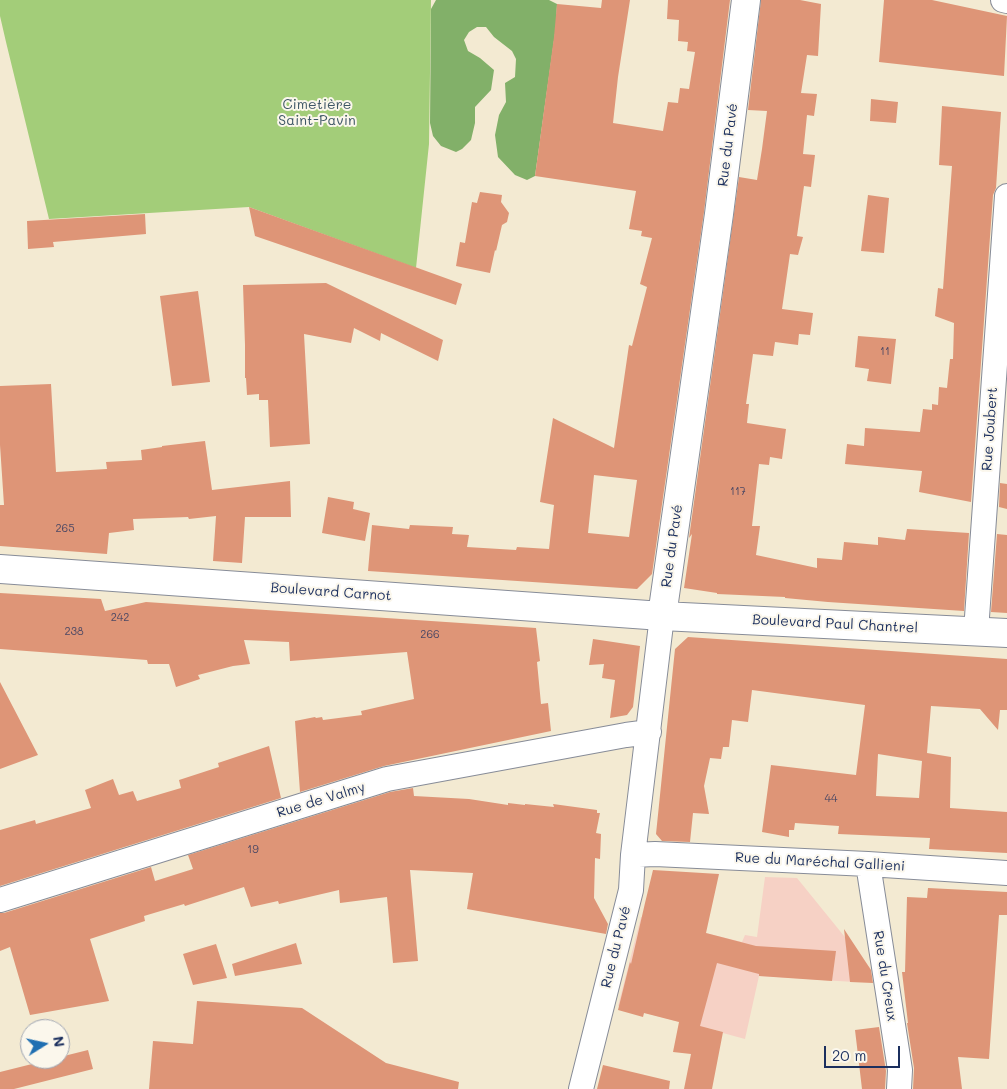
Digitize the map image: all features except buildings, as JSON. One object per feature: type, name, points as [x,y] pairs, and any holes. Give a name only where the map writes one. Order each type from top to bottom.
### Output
[{"type":"street","name":"Rue du Pavé","points":[[581,1089],[631,890],[662,616],[719,214],[746,0]]},
{"type":"street","points":[[1003,0],[1007,1]]},
{"type":"street","name":"Rue Joubert","points":[[976,631],[1007,196]]},
{"type":"street","name":"Boulevard Carnot","points":[[0,569],[662,616]]},
{"type":"street","name":"Boulevard Paul Chantrel","points":[[662,616],[1007,633]]},
{"type":"street","name":"Rue de Valmy","points":[[0,900],[387,779],[649,732]]},
{"type":"street","name":"Rue du Maréchal Gallieni","points":[[634,854],[868,864],[1007,873]]},
{"type":"street","name":"Rue du Creux","points":[[868,864],[900,1070],[899,1089]]},
{"type":"shaded area","points":[[765,877],[797,878],[870,968],[855,968],[854,982],[759,976],[745,1039],[618,1006],[641,917],[742,942],[745,935],[757,937]]},
{"type":"green space","name":"Cimetière Saint-Pavin","points":[[0,0],[431,0],[429,144],[416,268],[249,207],[49,219],[0,16]]},
{"type":"green space","points":[[436,0],[549,0],[557,4],[556,26],[535,176],[527,180],[515,175],[498,157],[495,135],[499,115],[506,102],[505,83],[515,77],[516,59],[512,51],[494,37],[486,27],[477,27],[469,32],[464,40],[468,51],[494,70],[491,90],[475,107],[475,123],[471,140],[456,152],[441,146],[433,136],[430,123],[431,9]]}]
